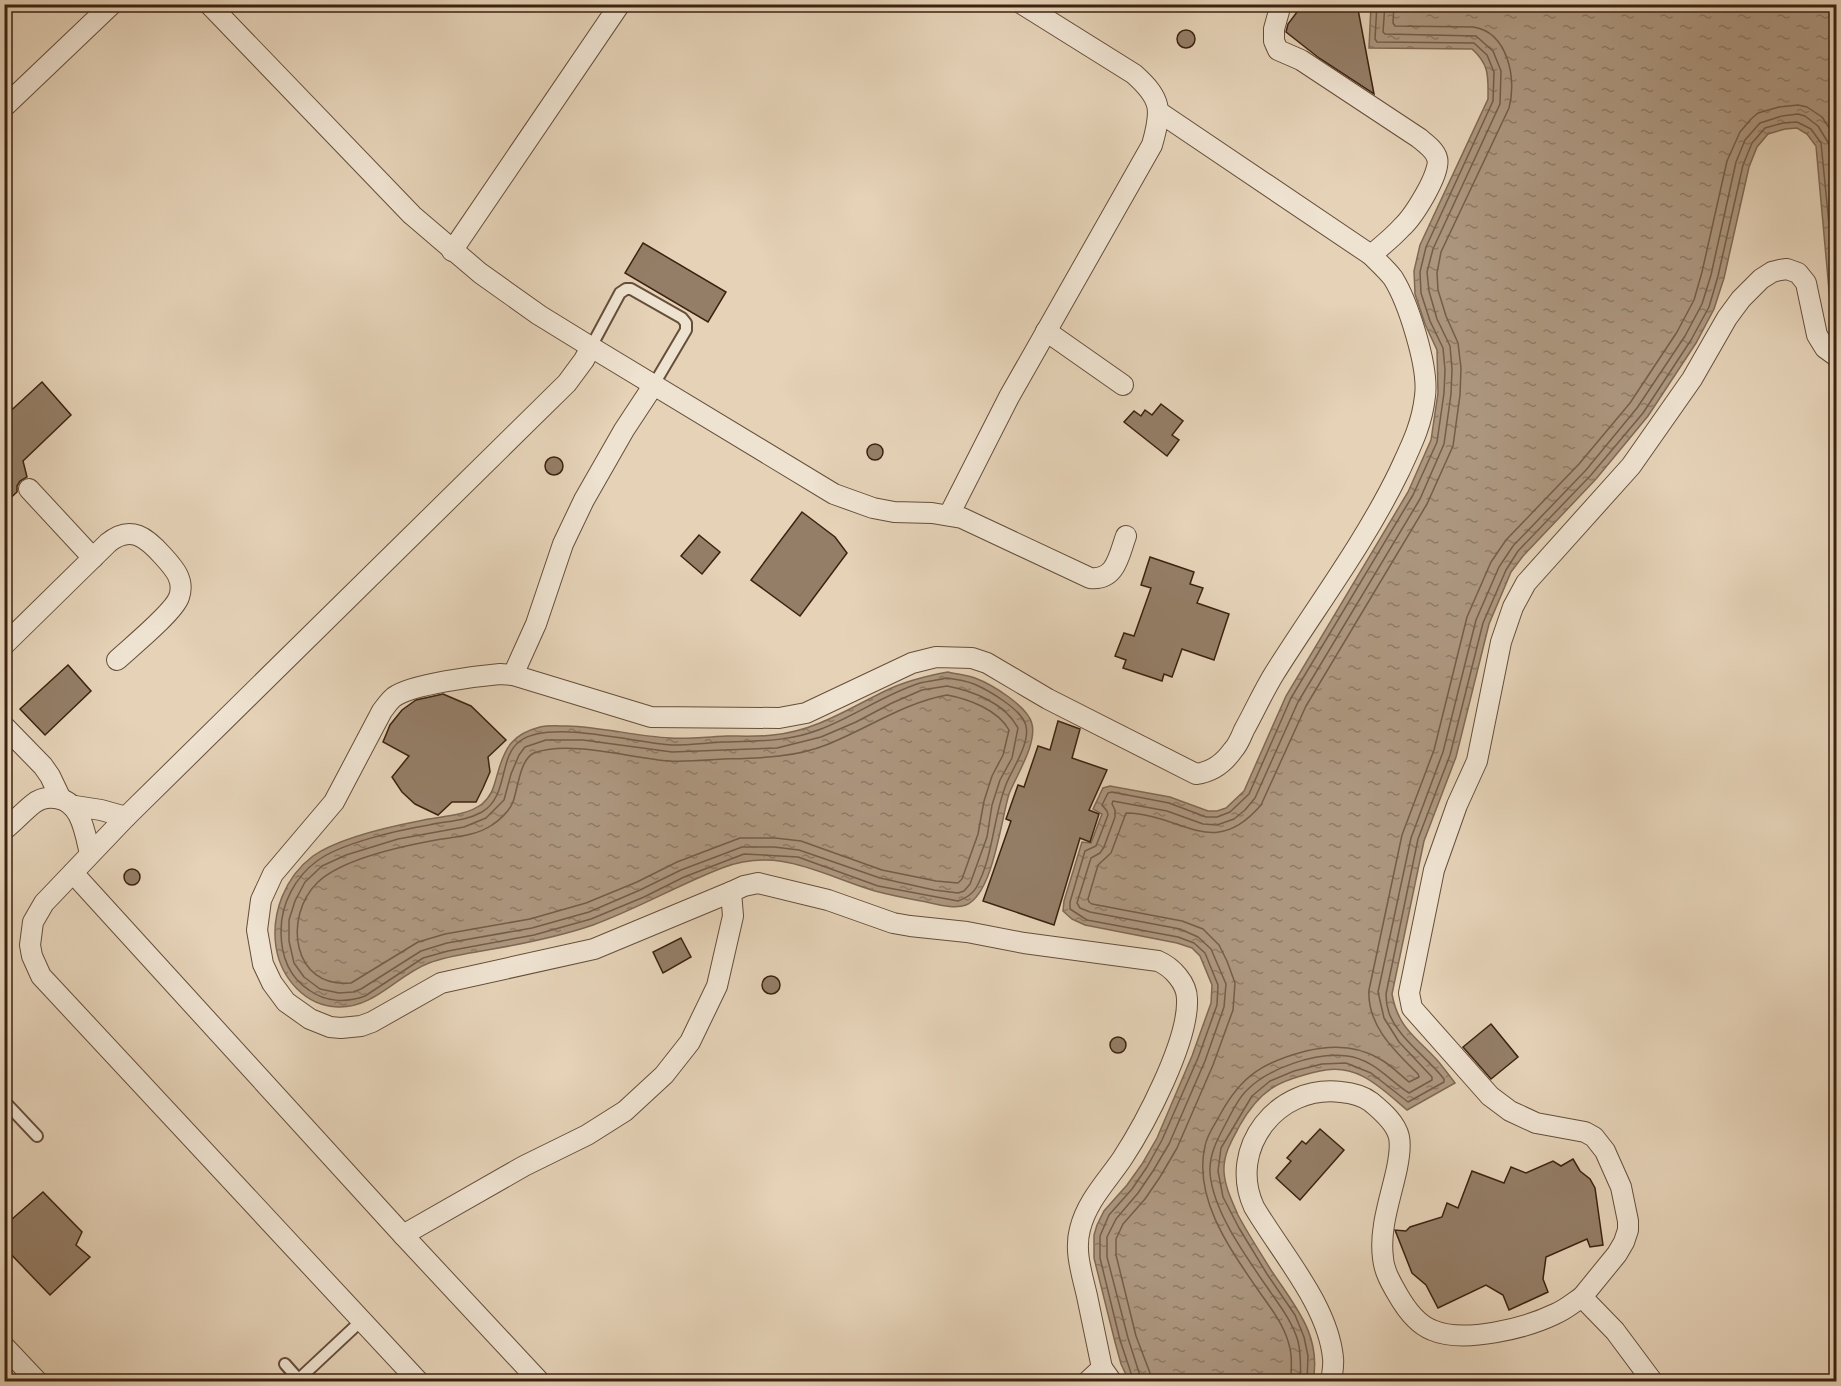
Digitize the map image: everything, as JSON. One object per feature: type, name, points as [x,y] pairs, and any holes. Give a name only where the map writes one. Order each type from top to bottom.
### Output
[{"type":"street","points":[[4,106],[112,4]]},
{"type":"street","points":[[209,4],[374,177],[452,251],[510,295],[591,347],[843,498],[883,510],[949,515],[976,524],[1090,578],[1104,577],[1114,569],[1126,536]]},
{"type":"street","points":[[452,251],[620,4]]},
{"type":"street","points":[[949,515],[1009,396],[1152,145],[1158,126],[1159,112],[1155,98],[1148,87],[1134,74],[1022,4]]},
{"type":"street","points":[[1281,4],[1274,29],[1274,41],[1278,50],[1301,60],[1419,138],[1437,158],[1438,167],[1412,216],[1371,255]]},
{"type":"street","points":[[1087,1382],[1107,1375],[1078,1256],[1079,1229],[1101,1186],[1122,1158],[1159,1093],[1184,1026],[1187,998],[1185,988],[1165,964],[1158,961],[1023,943],[967,932],[893,923],[828,900],[758,883],[744,886],[594,949],[441,983],[372,1022],[361,1026],[341,1028],[330,1027],[310,1019],[286,1002],[272,983],[263,964],[257,930],[261,900],[267,885],[279,867],[334,802],[382,711],[395,696],[411,688],[490,675],[513,675],[651,717],[779,718],[806,713],[912,663],[936,657],[972,658],[987,663],[1048,699],[1196,774],[1217,768],[1234,750],[1272,677],[1355,553],[1386,499],[1419,428],[1426,393],[1422,353],[1400,291],[1392,276],[1371,255],[1159,112]]},
{"type":"street","points":[[1331,1382],[1333,1360],[1325,1323],[1315,1303],[1254,1207],[1246,1182],[1245,1170],[1248,1157],[1259,1129],[1287,1102],[1328,1090],[1353,1093],[1370,1101],[1394,1124],[1399,1136],[1400,1151],[1383,1231],[1383,1257],[1388,1277],[1403,1305],[1418,1322],[1432,1330],[1478,1335],[1535,1323],[1558,1313],[1582,1297],[1607,1268],[1624,1242],[1628,1221],[1621,1187],[1605,1151],[1594,1137],[1586,1132],[1536,1123],[1510,1111],[1490,1096],[1412,1008],[1409,993],[1434,870],[1457,805],[1477,761],[1501,642],[1513,607],[1521,592],[1536,570],[1631,466],[1692,379],[1727,318],[1741,299],[1761,279],[1772,272],[1787,269],[1798,273],[1806,283],[1817,335],[1825,348],[1836,356]]},
{"type":"street","points":[[1046,332],[1123,385]]},
{"type":"street","points":[[419,1382],[41,976],[32,956],[30,934],[33,922],[44,903],[90,854],[560,390],[576,372],[591,347]]},
{"type":"street","points":[[513,675],[536,624],[567,536],[584,500],[624,430],[653,386]]},
{"type":"street","points":[[28,489],[93,558]]},
{"type":"street","points":[[4,645],[114,538],[134,534],[152,544],[175,570],[180,583],[179,597],[176,604],[117,660]]},
{"type":"street","points":[[4,726],[43,766],[68,802],[84,830],[90,854]]},
{"type":"street","points":[[4,830],[39,800],[54,797],[126,817]]},
{"type":"street","points":[[73,873],[540,1382]]},
{"type":"street","points":[[403,1235],[596,1129],[625,1111],[664,1074],[690,1042],[717,986],[733,916],[731,892]]},
{"type":"street","points":[[1582,1297],[1615,1331],[1653,1382]]},
{"type":"street","points":[[4,1346],[38,1382]]},
{"type":"lane","points":[[591,347],[620,293],[626,289],[632,289],[682,318],[686,323],[686,330],[653,386]]},
{"type":"lane","points":[[4,1101],[37,1136]]},
{"type":"lane","points":[[285,1364],[300,1380],[362,1320]]},
{"type":"water","points":[[1371,5],[1836,5],[1836,301],[1830,301],[1816,146],[1807,134],[1797,128],[1768,134],[1757,147],[1749,167],[1724,278],[1714,309],[1696,343],[1648,416],[1596,479],[1523,556],[1511,572],[1489,624],[1456,757],[1424,841],[1392,994],[1403,1024],[1455,1083],[1407,1110],[1368,1079],[1346,1070],[1333,1069],[1306,1074],[1283,1082],[1264,1094],[1248,1112],[1229,1147],[1224,1172],[1229,1194],[1246,1229],[1304,1321],[1313,1349],[1315,1364],[1313,1381],[1129,1381],[1121,1364],[1094,1258],[1094,1235],[1104,1211],[1127,1185],[1157,1138],[1192,1056],[1211,1003],[1212,985],[1200,956],[1192,948],[1085,925],[1072,919],[1063,911],[1064,901],[1082,842],[1091,843],[1102,814],[1093,809],[1103,788],[1110,786],[1170,797],[1208,811],[1226,808],[1244,791],[1286,696],[1408,492],[1431,440],[1438,393],[1437,350],[1415,294],[1414,271],[1420,245],[1488,99],[1488,78],[1482,60],[1472,49],[1369,48]]},
{"type":"water","points":[[948,672],[975,678],[1008,696],[1029,717],[1033,732],[1029,750],[1009,794],[989,872],[983,887],[966,905],[949,906],[892,895],[855,885],[800,865],[763,860],[743,862],[722,868],[626,912],[581,929],[531,942],[437,960],[417,968],[375,997],[351,1006],[338,1007],[315,1002],[296,988],[283,969],[276,947],[278,909],[288,885],[303,865],[324,850],[364,834],[393,826],[460,814],[482,804],[491,793],[507,749],[523,733],[546,726],[580,727],[677,738],[788,733],[831,718],[900,684]]},
{"type":"building","points":[[1303,4],[1357,4],[1374,94],[1319,58],[1286,32],[1288,24]]},
{"type":"building","points":[[1186,30],[1192,33],[1195,39],[1192,45],[1186,48],[1180,45],[1177,39],[1180,33]]},
{"type":"building","points":[[643,243],[726,292],[708,322],[625,273]]},
{"type":"building","points":[[42,382],[71,415],[23,461],[27,477],[20,481],[17,492],[4,504],[4,417]]},
{"type":"building","points":[[1161,404],[1183,421],[1172,435],[1179,440],[1167,456],[1124,422],[1134,411],[1141,416],[1145,410],[1152,415]]},
{"type":"building","points":[[875,444],[881,446],[883,452],[881,458],[875,460],[869,458],[867,452],[869,446]]},
{"type":"building","points":[[550,457],[558,457],[563,462],[561,473],[550,475],[545,470],[545,462]]},
{"type":"building","points":[[802,512],[835,537],[847,553],[800,616],[751,580]]},
{"type":"building","points":[[699,535],[720,552],[702,574],[681,556]]},
{"type":"building","points":[[1150,557],[1194,572],[1190,584],[1203,588],[1197,603],[1229,614],[1214,660],[1182,649],[1172,677],[1164,674],[1162,681],[1123,668],[1126,660],[1115,656],[1124,633],[1134,636],[1151,588],[1141,585]]},
{"type":"building","points":[[68,665],[91,691],[45,735],[20,709]]},
{"type":"building","points":[[443,694],[471,706],[506,740],[488,757],[490,772],[476,802],[452,802],[438,815],[415,804],[402,792],[392,777],[409,756],[383,742],[390,725],[402,710],[416,700]]},
{"type":"building","points":[[1058,721],[1080,729],[1072,758],[1107,770],[1089,810],[1099,814],[1090,842],[1080,838],[1054,925],[983,901],[1011,821],[1006,819],[1018,785],[1024,787],[1038,746],[1050,750]]},
{"type":"building","points":[[132,869],[138,871],[140,877],[138,883],[132,885],[126,883],[124,877],[126,871]]},
{"type":"building","points":[[681,938],[691,957],[663,973],[653,952]]},
{"type":"building","points":[[771,976],[777,979],[780,985],[777,991],[771,994],[765,991],[762,985],[765,979]]},
{"type":"building","points":[[1491,1024],[1518,1057],[1491,1079],[1463,1047]]},
{"type":"building","points":[[1118,1037],[1124,1039],[1126,1045],[1124,1051],[1118,1053],[1112,1051],[1110,1045],[1112,1039]]},
{"type":"building","points":[[1320,1129],[1344,1150],[1300,1200],[1276,1178],[1291,1161],[1287,1158],[1302,1141],[1306,1144]]},
{"type":"building","points":[[1573,1159],[1595,1188],[1603,1245],[1590,1247],[1587,1239],[1546,1257],[1543,1279],[1548,1292],[1509,1310],[1503,1295],[1486,1285],[1438,1308],[1426,1285],[1412,1273],[1395,1230],[1406,1231],[1410,1227],[1442,1217],[1447,1203],[1458,1208],[1472,1171],[1504,1183],[1511,1167],[1526,1173],[1553,1161],[1561,1166]]},
{"type":"building","points":[[43,1192],[82,1232],[76,1245],[90,1257],[50,1295],[4,1247],[4,1226]]}]
